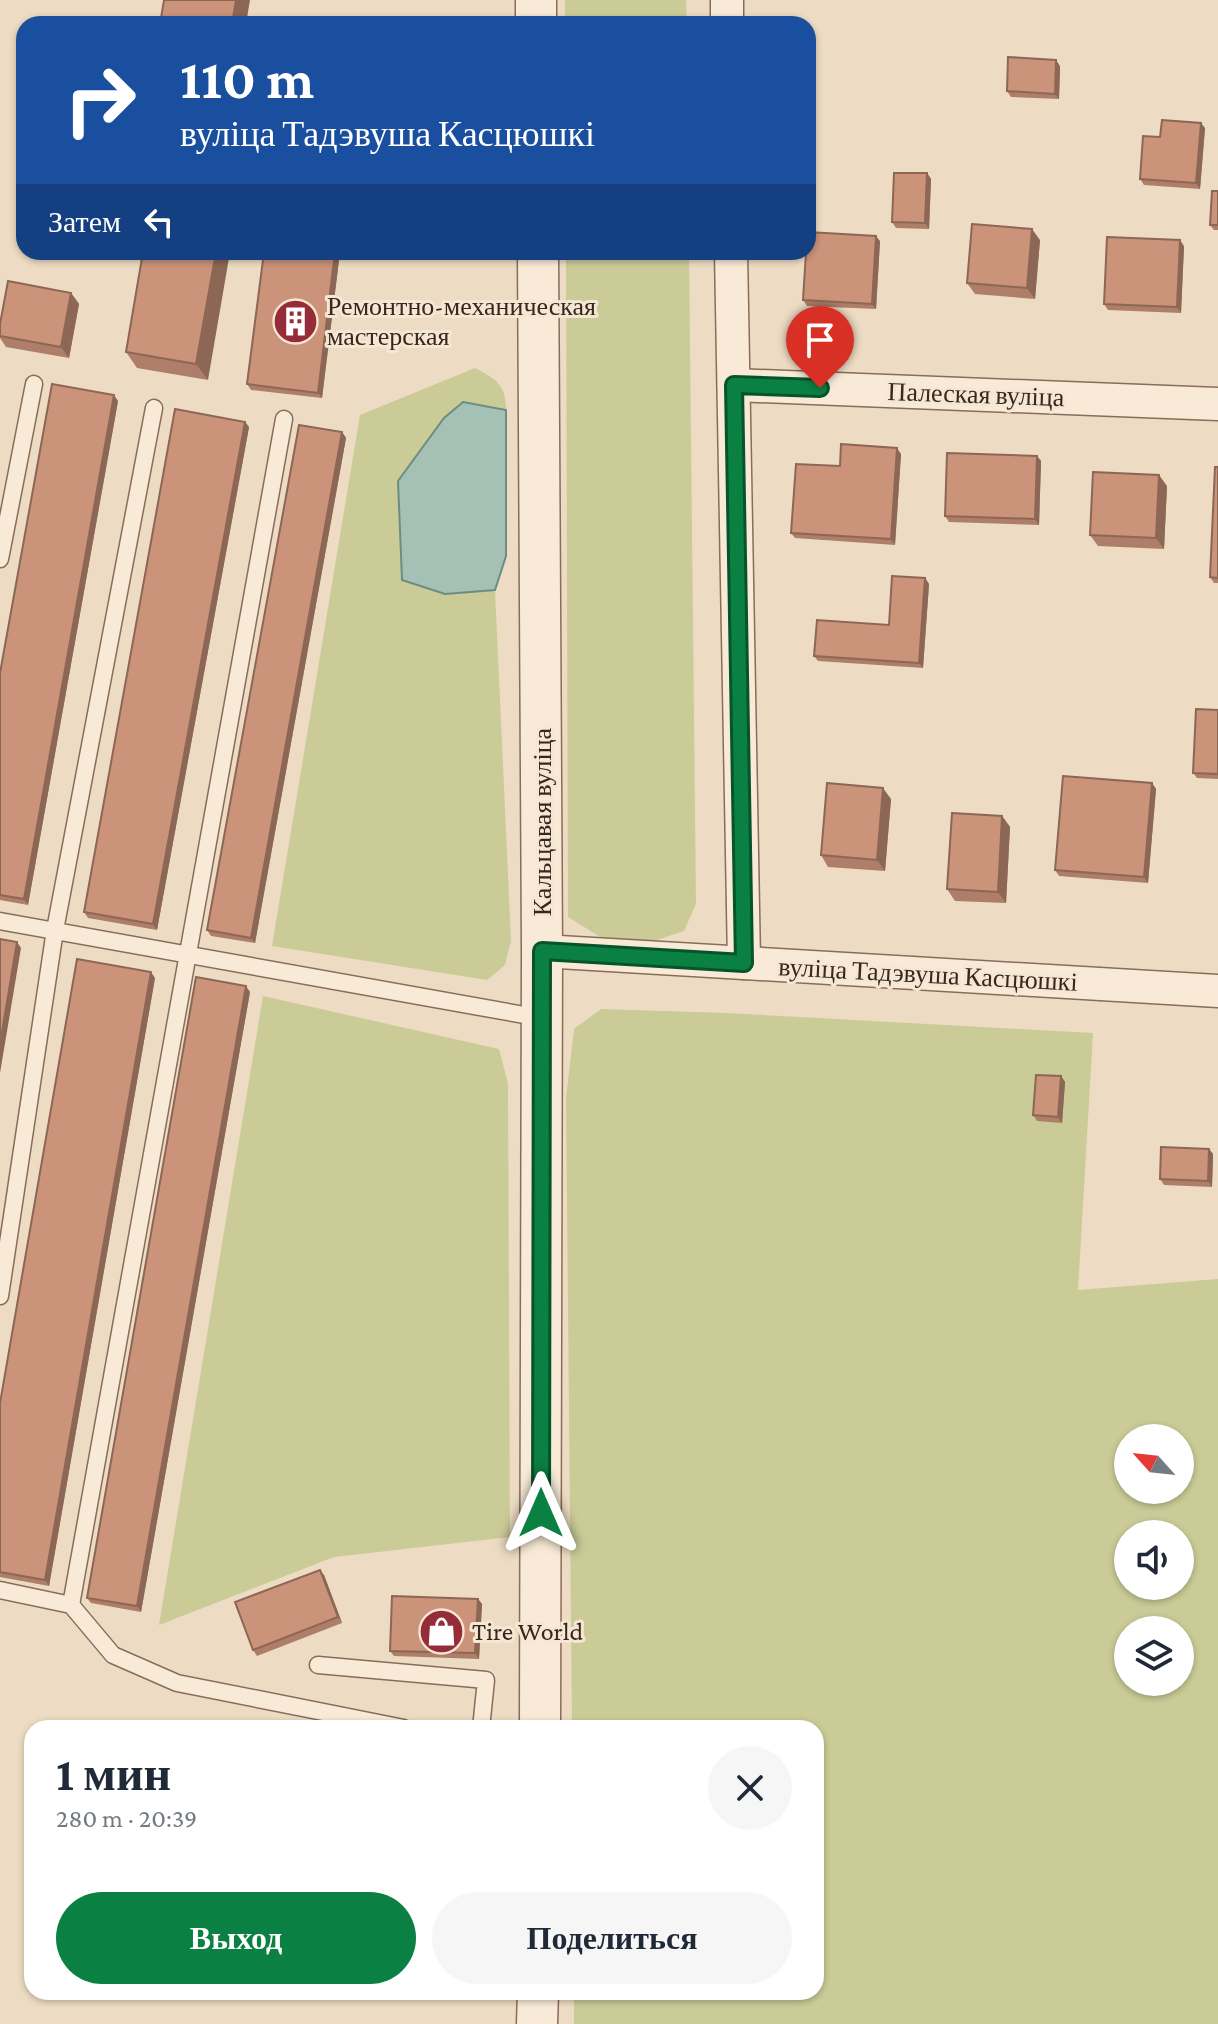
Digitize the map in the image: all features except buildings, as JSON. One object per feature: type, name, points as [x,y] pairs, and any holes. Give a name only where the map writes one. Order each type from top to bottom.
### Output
[{"type":"street","name":"Кальцавая вуліца","points":[[538,260],[543,1018],[540,1720]]},
{"type":"street","points":[[731,260],[744,963]]},
{"type":"street","name":"Палеская вуліца","points":[[734,385],[1218,404]]},
{"type":"street","name":"вуліца Тадэвуша Касцюшкі","points":[[542,951],[1218,991]]},
{"type":"street","points":[[537,2024],[538,2000]]},
{"type":"lane","points":[[0,559],[34,384]]},
{"type":"lane","points":[[0,1296],[55,930],[154,408]]},
{"type":"lane","points":[[71,1605],[284,419]]},
{"type":"lane","points":[[0,921],[543,1018]]},
{"type":"lane","points":[[0,1590],[71,1605],[113,1655],[177,1683],[364,1720]]},
{"type":"lane","points":[[318,1665],[486,1680],[482,1720]]},
{"type":"green space","points":[[565,0],[686,0],[687,16],[565,16]]},
{"type":"green space","points":[[566,260],[689,260],[696,904],[684,931],[654,941],[602,938],[568,917]]},
{"type":"green space","points":[[475,368],[502,388],[506,410],[463,402],[398,481],[402,579],[445,594],[495,590],[511,941],[505,965],[487,980],[272,946],[360,415]]},
{"type":"green space","points":[[263,996],[499,1049],[508,1084],[510,1537],[334,1557],[159,1625]]},
{"type":"green space","points":[[601,1009],[1093,1033],[1078,1290],[1218,1279],[1218,2024],[574,2024],[574,2000],[824,2000],[824,1720],[572,1720],[566,1098],[574,1029]]},
{"type":"shaded area","points":[[463,402],[506,410],[506,556],[495,590],[445,594],[402,580],[398,481],[444,418]]},
{"type":"place","name":"Ремонтно-механическая мастерская","points":[[296,321]]},
{"type":"place","name":"Tire World","points":[[441,1631]]},
{"type":"route","points":[[541,1513],[542,951],[744,963],[734,385],[820,388]]}]
